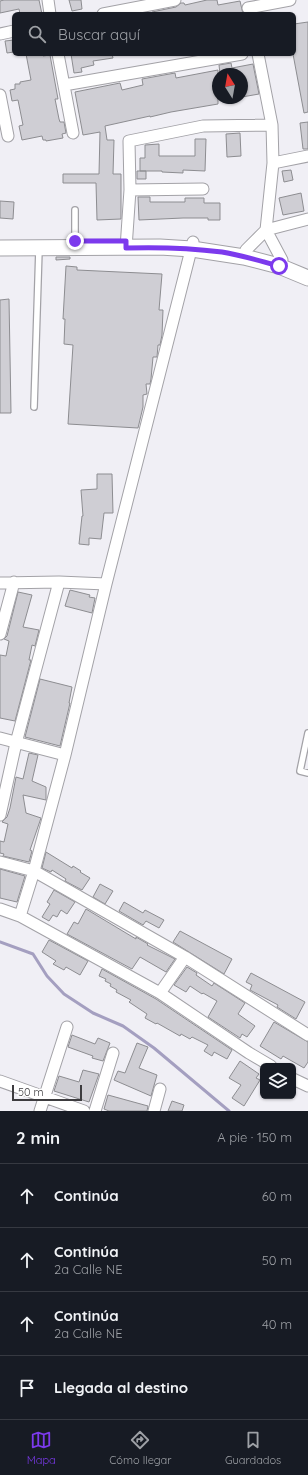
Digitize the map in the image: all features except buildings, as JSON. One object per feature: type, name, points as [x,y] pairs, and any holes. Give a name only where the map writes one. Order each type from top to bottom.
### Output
[{"type":"main road","points":[[0,240],[39,244],[126,244]]},
{"type":"main road","points":[[0,248],[75,241],[192,246],[246,250],[282,260],[308,270]]},
{"type":"main road","points":[[192,246],[279,266],[308,278]]},
{"type":"street","points":[[48,0],[50,12]]},
{"type":"street","points":[[113,12],[175,0]]},
{"type":"street","points":[[248,7],[290,0]]},
{"type":"street","points":[[0,34],[12,31]]},
{"type":"street","points":[[58,56],[73,133]]},
{"type":"street","points":[[64,85],[231,56]]},
{"type":"street","points":[[258,56],[272,125],[273,163],[266,230],[282,260]]},
{"type":"street","points":[[0,95],[8,136]]},
{"type":"street","points":[[126,244],[130,190],[129,141],[204,126],[272,125]]},
{"type":"street","points":[[273,163],[308,156]]},
{"type":"street","points":[[130,190],[204,189]]},
{"type":"street","points":[[246,250],[266,230],[308,219]]},
{"type":"street","points":[[20,916],[34,871],[65,755],[106,584],[192,246]]},
{"type":"street","points":[[0,634],[14,582]]},
{"type":"street","points":[[0,583],[59,582],[106,584]]},
{"type":"street","points":[[0,815],[16,743],[59,582]]},
{"type":"street","points":[[0,738],[65,755]]},
{"type":"street","points":[[0,862],[34,871],[185,957],[308,1035]]},
{"type":"street","points":[[0,909],[20,916],[160,993],[266,1063]]},
{"type":"street","points":[[160,993],[185,957]]},
{"type":"street","points":[[40,1111],[67,1027]]},
{"type":"street","points":[[95,1111],[113,1053]]},
{"type":"street","points":[[296,1080],[308,1086]]},
{"type":"street","points":[[0,1081],[84,1111]]},
{"type":"street","points":[[154,1111],[160,1089]]},
{"type":"lane","points":[[75,210],[75,241]]},
{"type":"lane","points":[[34,407],[39,244]]},
{"type":"lane","points":[[308,733],[300,770],[308,773]]},
{"type":"waterway","points":[[0,942],[33,954],[47,976],[64,994],[93,1013],[123,1026],[154,1048],[229,1111]]},
{"type":"route","points":[[75,241],[126,241],[126,248],[160,247],[222,252],[279,266]]}]
